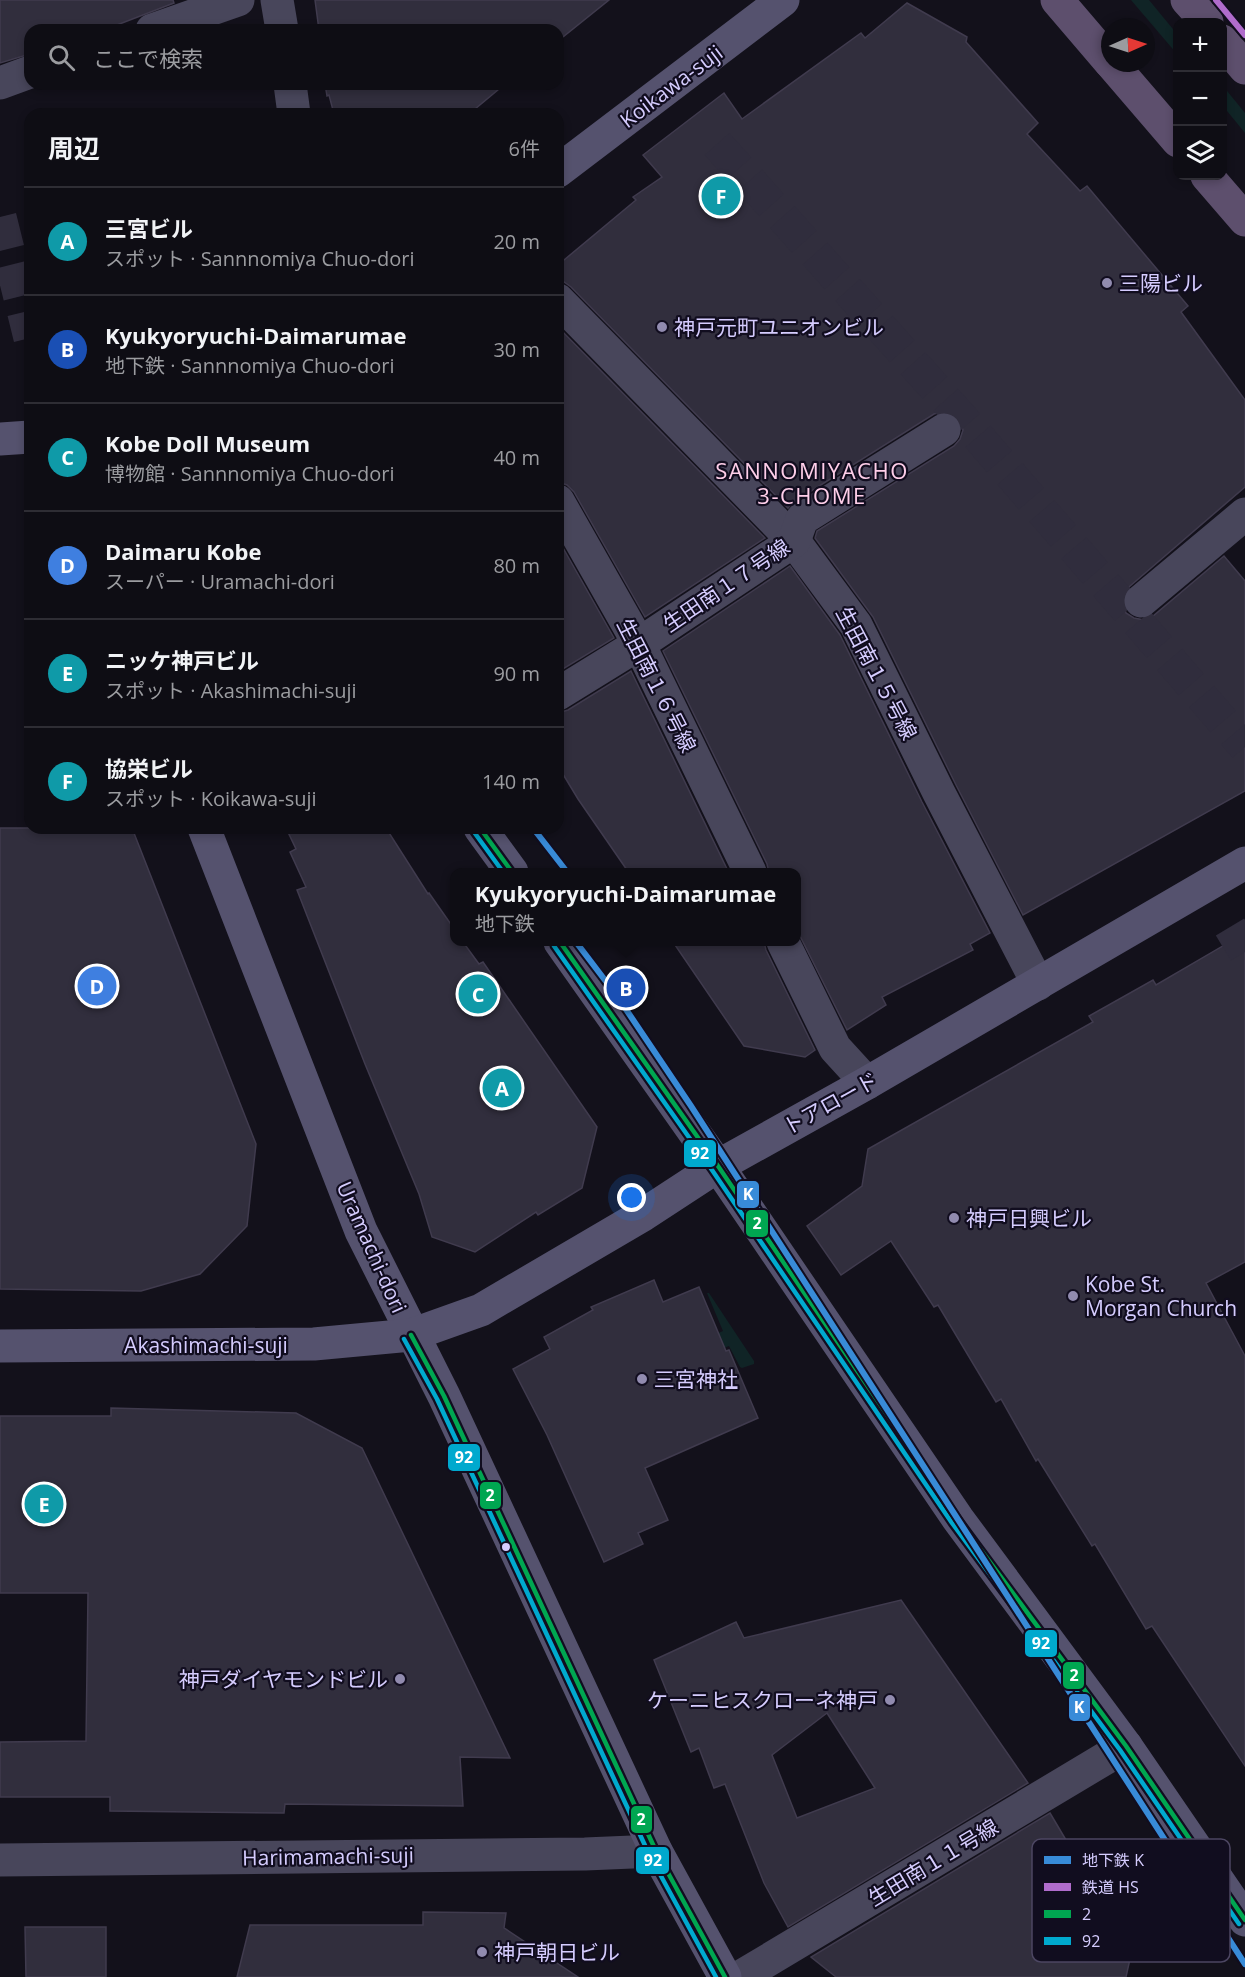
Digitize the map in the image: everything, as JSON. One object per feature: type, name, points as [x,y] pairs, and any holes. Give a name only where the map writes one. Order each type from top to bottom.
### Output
[{"type":"main road","points":[[1057,0],[1101,51]]},
{"type":"main road","points":[[1188,0],[1203,18]]},
{"type":"main road","points":[[1227,47],[1245,68]]},
{"type":"main road","points":[[1119,72],[1173,135]]},
{"type":"main road","points":[[1210,180],[1245,220]]},
{"type":"street","points":[[169,24],[238,0]]},
{"type":"street","points":[[277,0],[281,24]]},
{"type":"street","name":"Koikawa-suji","points":[[564,166],[783,0]]},
{"type":"street","points":[[0,83],[24,74]]},
{"type":"street","points":[[291,90],[293,108]]},
{"type":"street","name":"生田南１５号線","points":[[564,306],[794,540],[856,625],[939,793],[1038,984]]},
{"type":"street","name":"生田南１７号線","points":[[564,690],[639,644],[794,540],[802,519],[944,430]]},
{"type":"street","points":[[0,439],[24,437]]},
{"type":"street","name":"生田南１６号線","points":[[564,512],[639,644],[748,868]]},
{"type":"street","points":[[1141,601],[1245,514]]},
{"type":"street","name":"Uramachi-dori","points":[[206,834],[361,1231],[411,1335],[444,1396],[656,1851],[725,1977]]},
{"type":"street","points":[[484,834],[508,868]]},
{"type":"street","name":"トアロード","points":[[411,1335],[481,1310],[643,1215],[718,1166],[867,1083],[1245,863]]},
{"type":"street","points":[[563,946],[718,1166],[958,1519],[1126,1746],[1190,1839]]},
{"type":"street","points":[[785,946],[835,1048],[867,1083]]},
{"type":"street","name":"Akashimachi-suji","points":[[0,1346],[314,1344],[411,1335]]},
{"type":"street","name":"生田南１１号線","points":[[740,1977],[1126,1746]]},
{"type":"street","name":"Harimamachi-suji","points":[[0,1860],[656,1851]]},
{"type":"street","points":[[1230,1898],[1245,1920]]},
{"type":"green space","points":[[1131,0],[1149,0],[1173,29],[1173,49],[1155,28],[1155,18],[1146,18]]},
{"type":"green space","points":[[1227,91],[1245,113],[1245,133],[1227,111]]},
{"type":"green space","points":[[707,1293],[754,1364],[740,1367],[729,1346],[694,1360],[687,1346],[723,1331]]},
{"type":"building","points":[[0,0],[173,0],[174,3],[120,24],[24,24],[24,56],[0,63]]},
{"type":"building","points":[[315,0],[609,0],[564,36],[564,24],[318,24]]},
{"type":"building","points":[[907,3],[967,37],[966,42],[1038,123],[1027,134],[1080,191],[1087,186],[1188,306],[1181,312],[1245,400],[1245,487],[1129,587],[1124,594],[1123,604],[1126,613],[1134,618],[1144,620],[1153,616],[1224,556],[1245,581],[1245,791],[1023,915],[873,617],[815,538],[817,531],[954,446],[963,430],[960,420],[944,411],[934,414],[792,503],[788,508],[564,282],[564,260],[636,200],[633,197],[662,177],[643,155],[724,93],[742,119],[861,33],[865,38]]},
{"type":"building","points":[[326,90],[498,90],[476,108],[332,108],[329,95],[327,96]]},
{"type":"building","points":[[564,333],[765,538],[645,617],[574,492],[564,484]]},
{"type":"building","points":[[564,550],[614,638],[564,668]]},
{"type":"building","points":[[790,566],[840,635],[922,802],[990,933],[970,944],[973,950],[882,997],[886,1005],[847,1030],[801,938],[801,868],[768,868],[663,651]]},
{"type":"building","points":[[631,671],[727,868],[626,868],[564,776],[564,711]]},
{"type":"building","points":[[0,828],[24,828],[24,834],[134,834],[256,1144],[247,1226],[200,1274],[141,1291],[0,1289]]},
{"type":"building","points":[[289,834],[390,834],[428,894],[450,923],[450,946],[466,946],[479,964],[483,962],[597,1127],[582,1188],[538,1215],[536,1212],[475,1252],[432,1237],[419,1194],[297,890],[306,887],[290,852],[296,849]]},
{"type":"building","points":[[1245,933],[1245,1262],[1206,1283],[1245,1356],[1245,1766],[1152,1626],[1146,1629],[1095,1544],[1092,1546],[1038,1459],[1036,1461],[1001,1399],[996,1402],[938,1305],[934,1307],[891,1241],[841,1275],[807,1226],[862,1186],[868,1149],[1093,1022],[1089,1016],[1153,980],[1156,985]]},
{"type":"building","points":[[676,946],[765,946],[815,1050],[805,1057],[744,1046]]},
{"type":"building","name":"三宮神社","points":[[654,1280],[663,1302],[699,1287],[758,1418],[645,1468],[668,1520],[638,1533],[643,1544],[604,1562],[547,1435],[513,1369],[550,1349],[544,1337],[593,1310],[591,1307]]},
{"type":"building","points":[[111,1408],[296,1413],[362,1448],[510,1758],[460,1757],[463,1806],[285,1804],[284,1813],[110,1811],[110,1797],[0,1797],[0,1742],[86,1741],[88,1593],[0,1593],[0,1416],[111,1416]]},
{"type":"building","points":[[901,1600],[1028,1783],[788,1927],[764,1883],[725,1784],[714,1788],[699,1748],[691,1752],[654,1660],[736,1622],[744,1638]],"holes":[[[827,1713],[875,1788],[797,1818],[772,1755]]]},
{"type":"building","points":[[1050,1813],[1065,1839],[1032,1839],[1032,1962],[1129,1962],[1126,1977],[836,1977],[811,1957]]},
{"type":"building","points":[[423,1912],[506,1913],[504,1928],[578,1977],[237,1977],[250,1925],[423,1925]]},
{"type":"building","points":[[25,1927],[106,1927],[106,1977],[26,1977]]},
{"type":"tunnel","points":[[717,144],[962,418],[1245,747]]},
{"type":"tunnel","points":[[0,217],[24,314]]},
{"type":"tunnel","points":[[1230,927],[1245,952]]},
{"type":"metro line","name":"K","points":[[538,834],[564,868]]},
{"type":"metro line","name":"K","points":[[579,946],[617,996],[691,1106],[1164,1839]]},
{"type":"metro line","name":"K","points":[[1230,1941],[1245,1964]]},
{"type":"rail line","name":"HS","points":[[1216,0],[1245,35]]},
{"type":"transit line","name":"92","points":[[475,834],[500,868]]},
{"type":"transit line","name":"2","points":[[484,834],[509,868]]},
{"type":"transit line","name":"92","points":[[554,946],[712,1170],[952,1523],[1120,1750],[1181,1839]]},
{"type":"transit line","name":"2","points":[[563,946],[718,1166],[958,1519],[1126,1746],[1190,1839]]},
{"type":"transit line","name":"2","points":[[411,1335],[444,1396],[656,1851],[725,1977]]},
{"type":"transit line","name":"92","points":[[404,1339],[437,1399],[649,1854],[716,1977]]},
{"type":"transit line","name":"2","points":[[1230,1898],[1245,1920]]},
{"type":"transit line","name":"92","points":[[1230,1911],[1239,1924]]},
{"type":"place","name":"協栄ビル","points":[[721,196]]},
{"type":"place","name":"三陽ビル","points":[[1107,283]]},
{"type":"place","name":"神戸元町ユニオンビル","points":[[662,327]]},
{"type":"place","name":"Daimaru Kobe","points":[[97,986]]},
{"type":"place","name":"Kyukyoryuchi-Daimarumae","points":[[626,988]]},
{"type":"place","name":"Kobe Doll Museum","points":[[478,994]]},
{"type":"place","name":"三宮ビル","points":[[502,1088]]},
{"type":"place","name":"神戸日興ビル","points":[[954,1218]]},
{"type":"place","name":"Kobe St. Morgan Church","points":[[1073,1296]]},
{"type":"place","name":"三宮神社","points":[[642,1379]]},
{"type":"place","name":"ニッケ神戸ビル","points":[[44,1504]]},
{"type":"place","name":"神戸ダイヤモンドビル","points":[[400,1679]]},
{"type":"place","name":"ケーニヒスクローネ神戸","points":[[890,1700]]},
{"type":"place","name":"神戸朝日ビル","points":[[482,1952]]},
{"type":"district","name":"SANNOMIYACHO 3-CHOME","points":[[812,482]]}]
